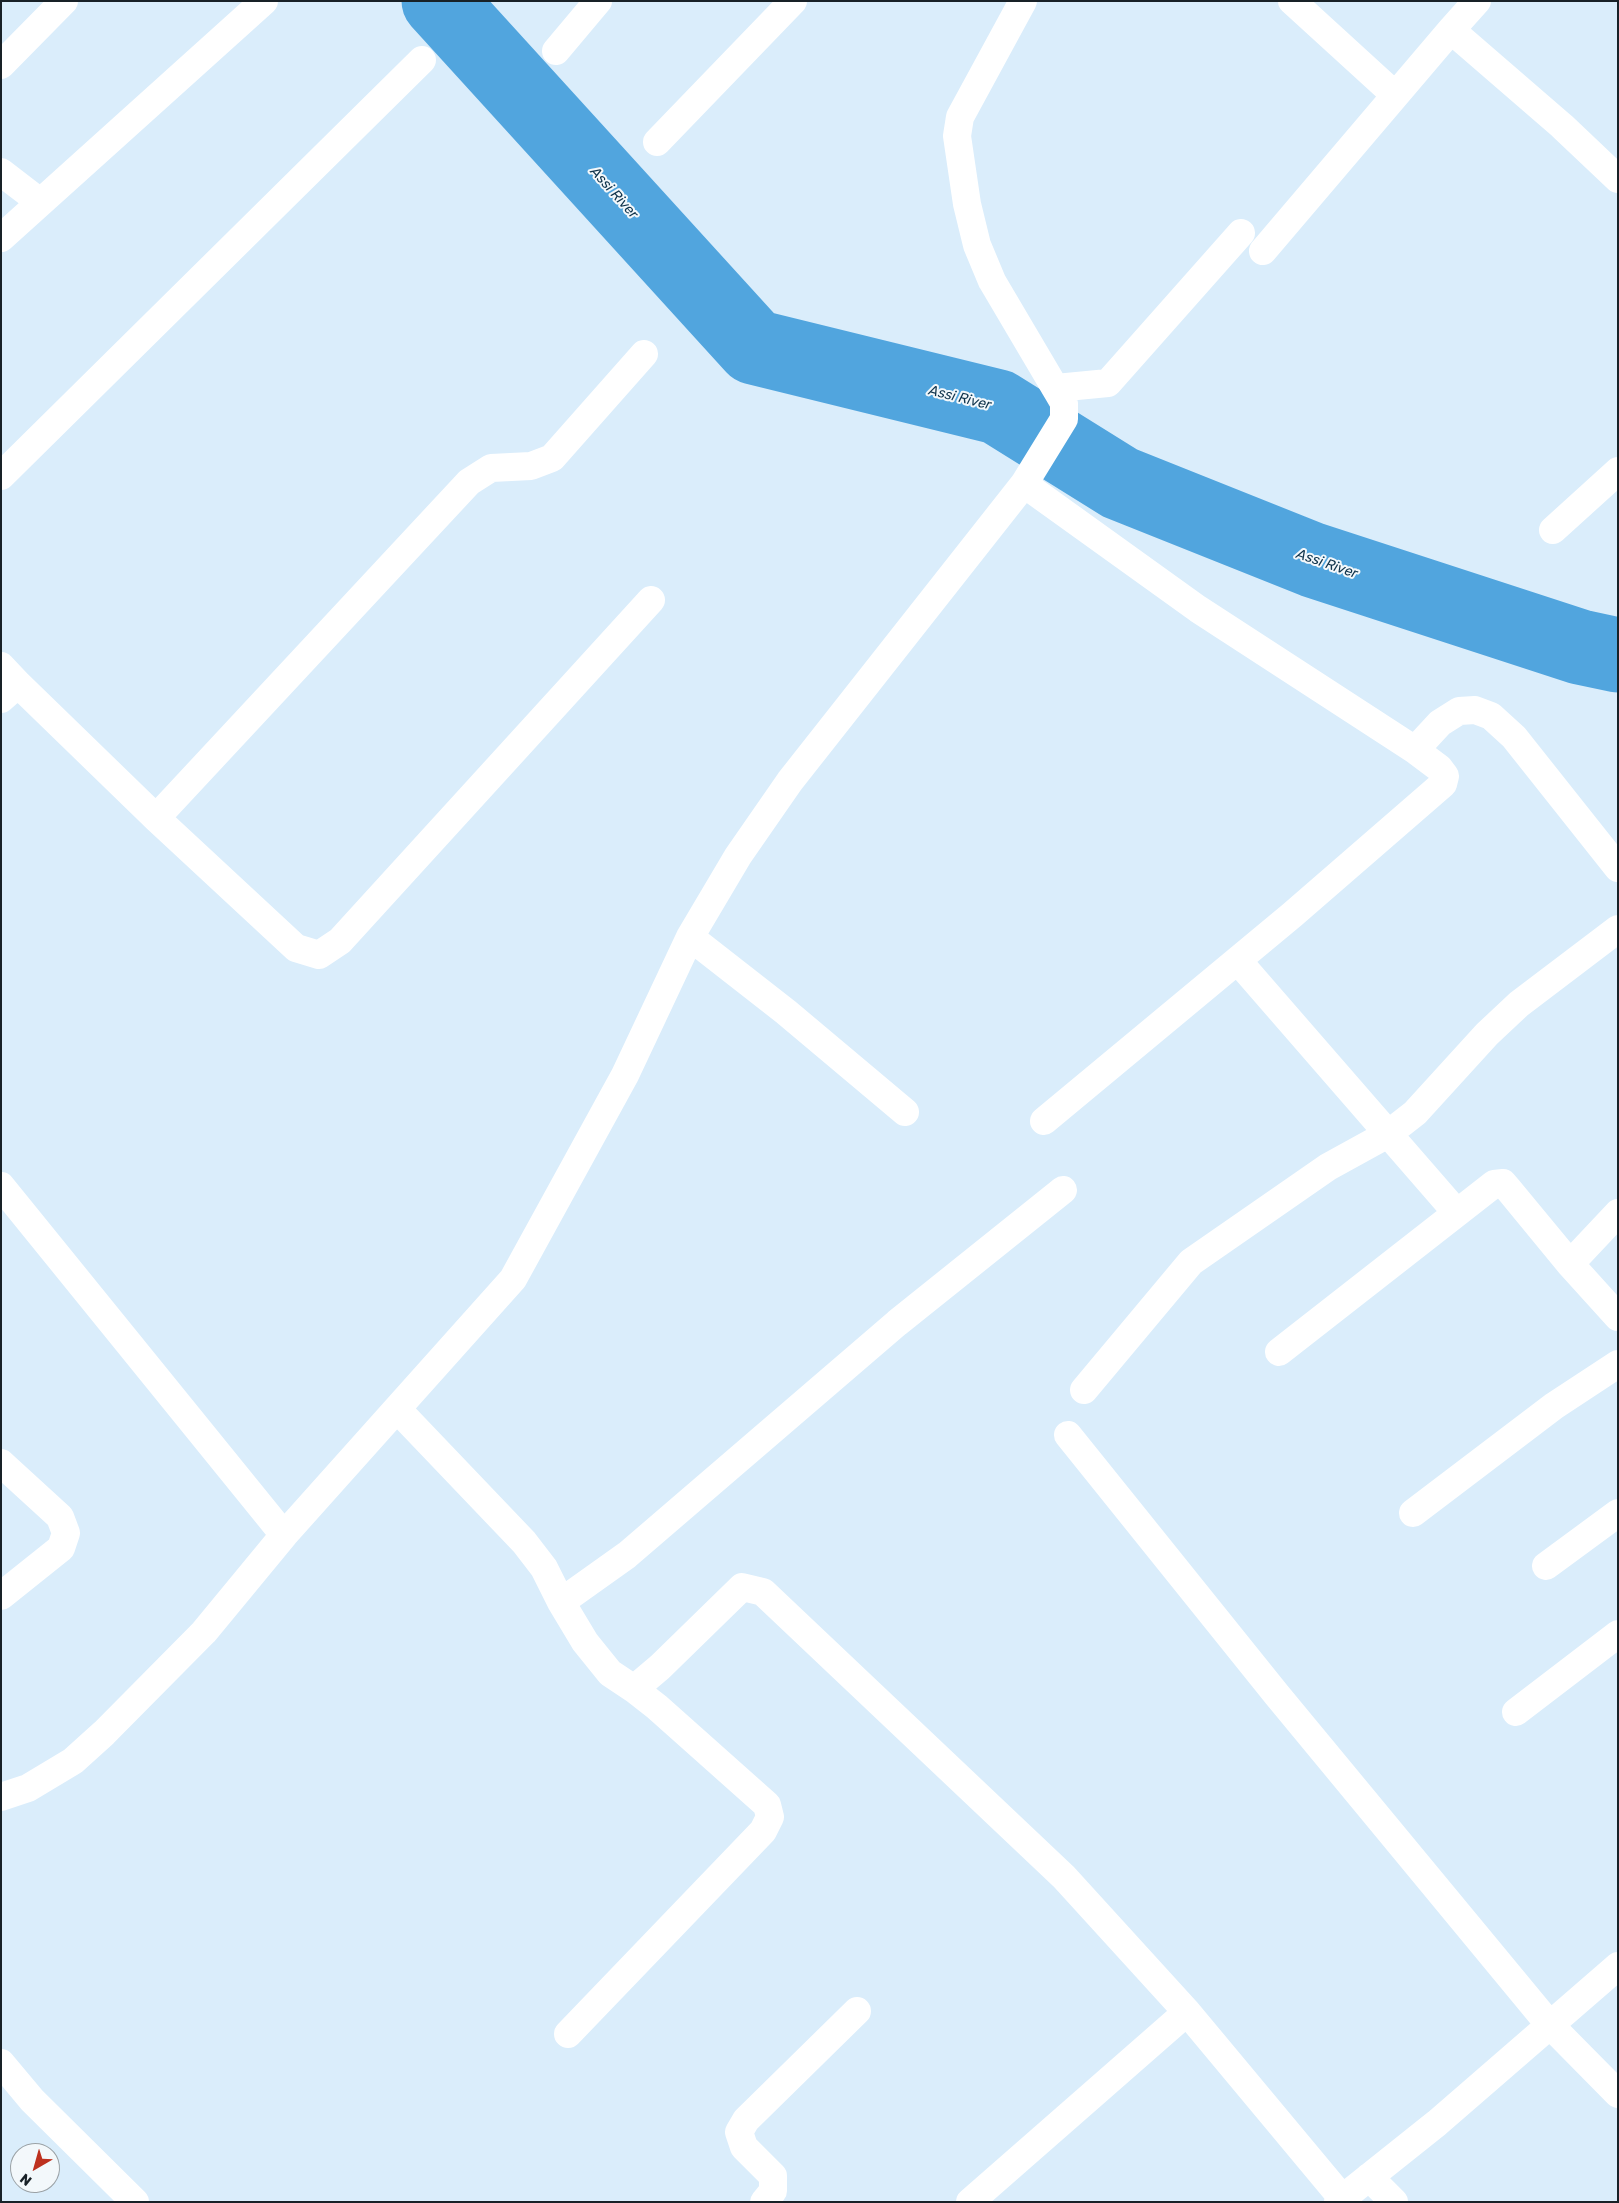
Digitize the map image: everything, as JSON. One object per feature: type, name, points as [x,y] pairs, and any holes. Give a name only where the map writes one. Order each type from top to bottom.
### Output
[{"type":"street","points":[[1,65],[64,1]]},
{"type":"street","points":[[1,238],[264,1]]},
{"type":"street","points":[[556,52],[598,1]]},
{"type":"street","points":[[657,142],[793,1]]},
{"type":"street","points":[[1,1798],[28,1788],[73,1761],[104,1733],[204,1632],[284,1535],[513,1279],[625,1075],[690,937],[738,856],[790,781],[1029,476],[1064,419],[1064,403],[992,281],[976,245],[966,204],[957,136],[960,117],[1023,1]]},
{"type":"street","points":[[1292,1],[1396,95]]},
{"type":"street","points":[[1263,251],[1477,1]]},
{"type":"street","points":[[1451,30],[1562,126],[1618,179]]},
{"type":"street","points":[[1,476],[422,60]]},
{"type":"street","points":[[1,172],[40,202]]},
{"type":"street","points":[[1056,388],[1108,383],[1241,233]]},
{"type":"street","points":[[156,818],[469,482],[491,468],[531,466],[552,458],[644,354]]},
{"type":"street","points":[[1553,530],[1618,471]]},
{"type":"street","points":[[1029,476],[1198,609],[1415,750],[1439,768],[1445,776],[1443,784],[1238,961],[1044,1121]]},
{"type":"street","points":[[7,683],[296,948],[319,955],[340,941],[651,600]]},
{"type":"street","points":[[1415,750],[1440,723],[1459,711],[1475,710],[1491,716],[1514,737],[1618,868]]},
{"type":"street","points":[[1084,1390],[1192,1262],[1328,1167],[1388,1134],[1415,1113],[1488,1034],[1519,1004],[1618,929]]},
{"type":"street","points":[[690,937],[786,1012],[905,1112]]},
{"type":"street","points":[[1238,961],[1457,1213]]},
{"type":"street","points":[[1280,1352],[1494,1184],[1503,1183],[1570,1264],[1618,1317]]},
{"type":"street","points":[[1,1186],[284,1535]]},
{"type":"street","points":[[561,1602],[627,1555],[897,1323],[1063,1190]]},
{"type":"street","points":[[1570,1264],[1618,1213]]},
{"type":"street","points":[[1413,1513],[1554,1406],[1618,1364]]},
{"type":"street","points":[[397,1410],[524,1542],[544,1568],[584,1642],[610,1673],[634,1689],[767,1805],[770,1817],[763,1831],[568,2034]]},
{"type":"street","points":[[1068,1435],[1277,1695],[1550,2024],[1618,2094]]},
{"type":"street","points":[[1,1464],[60,1517],[66,1534],[62,1548],[1,1596]]},
{"type":"street","points":[[1546,1566],[1618,1513]]},
{"type":"street","points":[[634,1689],[660,1667],[742,1587],[763,1592],[1064,1877],[1187,2012],[1340,2200],[1438,2123],[1618,1966]]},
{"type":"street","points":[[1516,1712],[1618,1634]]},
{"type":"street","points":[[764,2202],[773,2190],[773,2176],[744,2146],[739,2132],[746,2120],[857,2011]]},
{"type":"street","points":[[970,2202],[1187,2012]]},
{"type":"street","points":[[1,2063],[32,2100],[135,2202]]},
{"type":"street","points":[[1369,2177],[1394,2202]]},
{"type":"waterway","name":"Assi River","points":[[439,1],[754,347],[998,407],[1120,483],[1313,560],[1580,647],[1618,655]]}]
